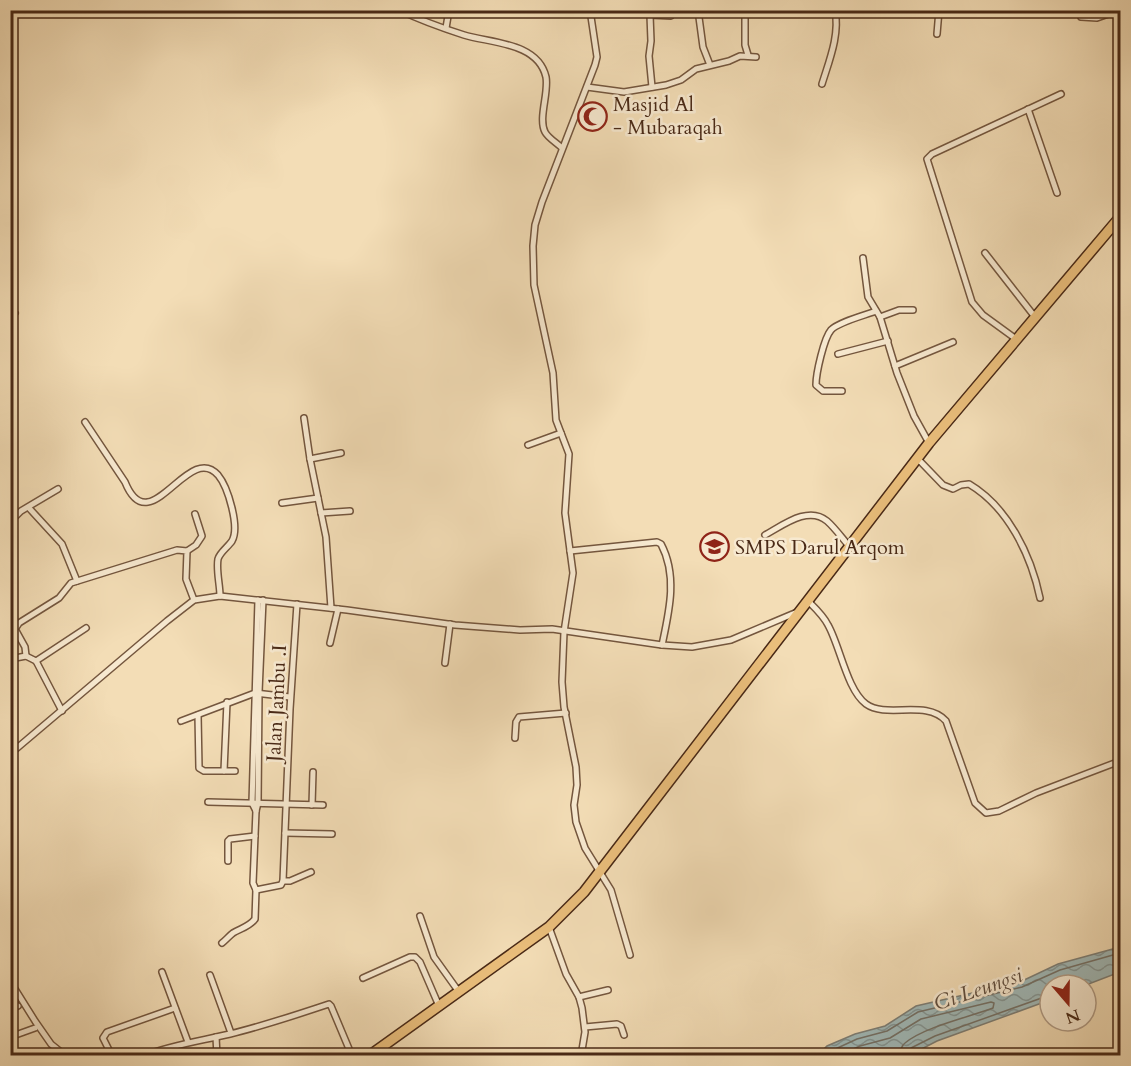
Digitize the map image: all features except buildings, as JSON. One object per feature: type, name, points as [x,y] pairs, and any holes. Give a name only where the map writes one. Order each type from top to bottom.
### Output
[{"type":"main road","points":[[369,1056],[549,927],[584,892],[917,458],[1120,217]]},
{"type":"street","points":[[399,10],[415,18],[466,35],[505,44],[531,56],[546,77],[545,132],[562,147]]},
{"type":"street","points":[[446,28],[449,10]]},
{"type":"street","points":[[590,10],[597,57],[535,225],[534,285],[550,358],[555,415],[569,454],[565,504],[573,573],[564,632],[562,682],[576,766],[576,822],[585,848],[614,897],[630,955]]},
{"type":"street","points":[[652,87],[649,56],[650,15],[671,16],[674,10]]},
{"type":"street","points":[[698,10],[703,46],[710,65]]},
{"type":"street","points":[[745,10],[745,45],[748,55]]},
{"type":"street","points":[[822,84],[834,42],[837,23],[835,10]]},
{"type":"street","points":[[937,34],[939,10]]},
{"type":"street","points":[[1081,17],[1097,18],[1120,10]]},
{"type":"street","points":[[587,87],[615,92],[652,87],[677,82],[696,69],[748,55],[756,57]]},
{"type":"street","points":[[1016,339],[983,315],[972,302],[927,159],[932,154],[1061,94]]},
{"type":"street","points":[[1028,109],[1056,193]]},
{"type":"street","points":[[985,253],[1035,317]]},
{"type":"street","points":[[863,258],[868,297],[880,317],[914,416],[929,443]]},
{"type":"street","points":[[880,317],[899,310],[913,310]]},
{"type":"street","points":[[842,391],[823,391],[816,385],[816,374],[830,332],[836,326],[876,311]]},
{"type":"street","points":[[838,354],[888,341]]},
{"type":"street","points":[[895,366],[953,342]]},
{"type":"street","points":[[304,418],[309,459],[326,537],[332,608]]},
{"type":"street","points":[[85,422],[125,482],[129,492],[140,500],[146,502],[158,499],[188,473],[195,470],[206,468],[218,476],[229,498],[235,528],[233,539],[218,559],[220,596]]},
{"type":"street","points":[[528,445],[561,433]]},
{"type":"street","points":[[309,459],[341,453]]},
{"type":"street","points":[[917,458],[943,485],[953,489],[969,484],[1003,513],[1033,568],[1040,598]]},
{"type":"street","points":[[10,514],[16,516],[58,489]]},
{"type":"street","points":[[282,503],[318,498]]},
{"type":"street","points":[[29,508],[62,544],[77,581]]},
{"type":"street","points":[[321,513],[350,511]]},
{"type":"street","points":[[26,656],[25,646],[13,628],[59,598],[68,585],[77,581],[166,552],[187,551],[196,545],[202,536],[195,514]]},
{"type":"street","points":[[765,535],[797,518],[814,516],[826,521],[849,546]]},
{"type":"street","points":[[570,551],[661,544],[665,553],[672,592],[662,645]]},
{"type":"street","points":[[187,551],[186,579],[194,600]]},
{"type":"street","points":[[10,754],[194,600],[220,596],[450,624],[520,630],[552,629],[662,645],[692,647],[731,640],[797,613]]},
{"type":"street","points":[[222,943],[254,921],[257,692],[261,600]]},
{"type":"street","points":[[807,600],[830,627],[852,684],[865,703],[878,708],[925,710],[942,716],[946,721],[975,802],[986,813],[999,811],[1036,792],[1120,761]]},
{"type":"street","name":"Jalan Jambu .I","points":[[283,881],[290,697],[297,604]]},
{"type":"street","points":[[330,643],[338,609]]},
{"type":"street","points":[[445,663],[450,624]]},
{"type":"street","points":[[36,661],[86,628]]},
{"type":"street","points":[[10,659],[26,656],[36,661],[62,711]]},
{"type":"street","points":[[181,721],[257,692],[290,697]]},
{"type":"street","points":[[224,771],[228,702]]},
{"type":"street","points":[[515,738],[516,722],[519,717],[566,713]]},
{"type":"street","points":[[198,715],[200,768],[204,771],[235,771]]},
{"type":"street","points":[[312,805],[313,772]]},
{"type":"street","points":[[208,802],[323,805]]},
{"type":"street","points":[[285,833],[332,834]]},
{"type":"street","points":[[228,861],[228,841],[230,839],[255,836]]},
{"type":"street","points":[[256,890],[281,885],[283,881],[290,881],[311,872]]},
{"type":"street","points":[[420,916],[434,957],[459,992]]},
{"type":"street","points":[[549,927],[566,974],[579,997],[585,1027],[581,1056]]},
{"type":"street","points":[[363,978],[410,957],[415,957],[420,962],[438,1006]]},
{"type":"street","points":[[162,972],[188,1042]]},
{"type":"street","points":[[210,975],[231,1034]]},
{"type":"street","points":[[10,981],[46,1036],[66,1056]]},
{"type":"street","points":[[579,997],[608,990]]},
{"type":"street","points":[[143,1056],[188,1042],[231,1034],[329,1004],[352,1056]]},
{"type":"street","points":[[10,1009],[18,1006]]},
{"type":"street","points":[[112,1056],[103,1038],[107,1032],[175,1008]]},
{"type":"street","points":[[585,1027],[617,1024],[621,1026],[624,1035]]},
{"type":"street","points":[[10,1037],[35,1028]]},
{"type":"street","points":[[216,1037],[217,1056]]},
{"type":"street","points":[[39,1056],[56,1050]]},
{"type":"water","points":[[1120,947],[1120,972],[1098,980],[1098,973],[1039,973],[1058,964]]},
{"type":"water","points":[[1038,973],[1038,1004],[937,1041],[910,1055],[818,1055],[827,1046],[855,1034],[885,1026],[916,1006],[1020,982]]},
{"type":"place","name":"Masjid Al - Mubaraqah","points":[[592,116]]},
{"type":"place","name":"SMPS Darul Arqom","points":[[714,547]]},
{"type":"water label","name":"Ci Leungsi","points":[[978,989]]}]
